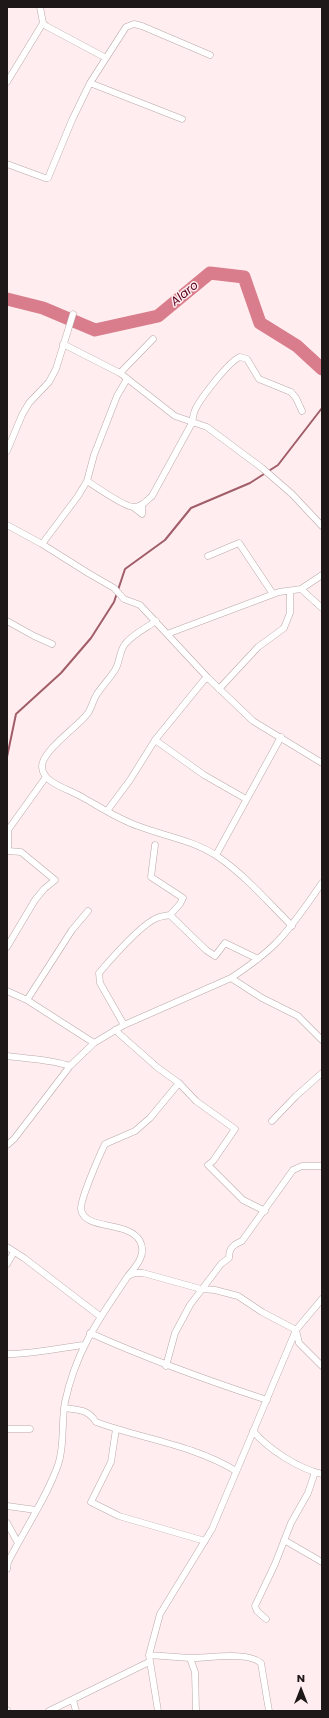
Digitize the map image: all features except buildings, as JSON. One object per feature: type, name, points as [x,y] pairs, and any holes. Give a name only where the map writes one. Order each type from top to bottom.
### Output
[{"type":"street","points":[[7,82],[43,23],[40,7]]},
{"type":"street","points":[[43,23],[61,36],[106,58]]},
{"type":"street","points":[[7,164],[48,178],[72,120],[90,83],[121,32],[126,27],[134,24],[142,26],[210,55]]},
{"type":"street","points":[[90,83],[182,120]]},
{"type":"street","points":[[7,451],[26,409],[49,382],[56,369],[73,314]]},
{"type":"street","points":[[120,373],[153,339]]},
{"type":"street","points":[[63,344],[120,373],[175,416],[207,427],[262,468],[292,494],[322,526]]},
{"type":"street","points":[[87,481],[133,507],[142,505],[152,496],[192,423],[195,410],[235,359],[240,357],[247,359],[259,379],[291,392],[296,398],[302,411]]},
{"type":"street","points":[[42,544],[78,496],[87,481],[94,455],[117,396],[127,379]]},
{"type":"street","points":[[7,525],[42,544],[88,574],[114,588],[124,599],[140,604],[208,678],[253,721],[322,763]]},
{"type":"street","points":[[208,556],[239,543],[273,594]]},
{"type":"street","points":[[167,634],[273,594],[301,589],[322,576]]},
{"type":"street","points":[[301,589],[322,608]]},
{"type":"street","points":[[219,689],[258,647],[284,628],[290,613],[290,591]]},
{"type":"street","points":[[7,621],[52,644]]},
{"type":"street","points":[[156,621],[132,637],[122,649],[116,668],[97,694],[88,713],[58,743],[43,762],[42,767],[46,778],[137,826],[188,841],[216,855],[236,870],[292,926]]},
{"type":"street","points":[[107,811],[130,780],[155,740],[204,680],[208,678]]},
{"type":"street","points":[[216,855],[281,737]]},
{"type":"street","points":[[155,740],[204,775],[246,799]]},
{"type":"street","points":[[7,947],[35,900],[44,889],[55,880],[21,852],[8,851],[8,830],[46,778]]},
{"type":"street","points":[[124,1025],[100,983],[98,973],[120,949],[151,921],[170,915],[180,904],[183,898],[151,877],[155,845]]},
{"type":"street","points":[[7,1145],[14,1139],[70,1066],[94,1043],[124,1025],[231,978],[258,959],[274,945],[292,926],[322,883]]},
{"type":"street","points":[[27,1000],[72,930],[88,911]]},
{"type":"street","points":[[170,915],[206,950],[215,956],[225,943],[258,959]]},
{"type":"street","points":[[231,978],[262,998],[298,1016],[322,1040]]},
{"type":"street","points":[[7,992],[27,1000],[94,1043]]},
{"type":"street","points":[[115,1030],[158,1068],[179,1083],[196,1101],[235,1129],[213,1161],[208,1165],[243,1200],[265,1211]]},
{"type":"street","points":[[7,1056],[61,1062],[70,1066]]},
{"type":"street","points":[[272,1121],[296,1096],[322,1073]]},
{"type":"street","points":[[7,1569],[8,1562],[36,1510],[58,1464],[64,1432],[64,1408],[76,1362],[90,1333],[128,1276],[138,1264],[142,1252],[142,1246],[135,1234],[129,1230],[98,1224],[89,1220],[84,1215],[81,1209],[85,1195],[105,1144],[135,1131],[145,1123],[179,1083]]},
{"type":"street","points":[[166,1366],[175,1333],[201,1289],[221,1264],[229,1258],[229,1252],[233,1245],[242,1241],[293,1170],[302,1166],[322,1166]]},
{"type":"street","points":[[7,1247],[101,1317]]},
{"type":"street","points":[[7,1264],[14,1252]]},
{"type":"street","points":[[138,1264],[143,1273]]},
{"type":"street","points":[[128,1276],[135,1273],[143,1273],[201,1289],[215,1290],[238,1296],[262,1312],[296,1330],[299,1343],[322,1366]]},
{"type":"street","points":[[158,1711],[149,1655],[160,1614],[212,1529],[296,1330],[322,1299]]},
{"type":"street","points":[[90,1333],[135,1354],[166,1366],[267,1400]]},
{"type":"street","points":[[7,1354],[42,1352],[58,1348],[84,1345]]},
{"type":"street","points":[[64,1408],[82,1410],[91,1414],[96,1422],[183,1449],[222,1463],[236,1471]]},
{"type":"street","points":[[7,1429],[30,1429]]},
{"type":"street","points":[[116,1429],[111,1462],[92,1502],[119,1516],[205,1541]]},
{"type":"street","points":[[253,1431],[261,1441],[284,1457],[319,1473],[291,1523],[275,1564],[255,1606],[257,1611],[266,1619]]},
{"type":"street","points":[[7,1506],[36,1510]]},
{"type":"street","points":[[7,1523],[18,1543]]},
{"type":"street","points":[[284,1540],[322,1562]]},
{"type":"street","points":[[149,1655],[190,1658],[240,1657],[256,1659],[261,1663],[269,1711]]},
{"type":"street","points":[[190,1658],[196,1672],[196,1711]]},
{"type":"street","points":[[49,1711],[149,1662]]},
{"type":"street","points":[[73,1700],[76,1711]]},
{"type":"waterway","name":"Alaro","points":[[7,299],[43,308],[95,330],[158,316],[210,273],[244,277],[260,323],[297,346],[322,369]]},
{"type":"waterway","points":[[7,757],[16,714],[61,673],[91,638],[114,602],[125,569],[165,540],[191,508],[250,483],[278,465],[322,408]]}]
